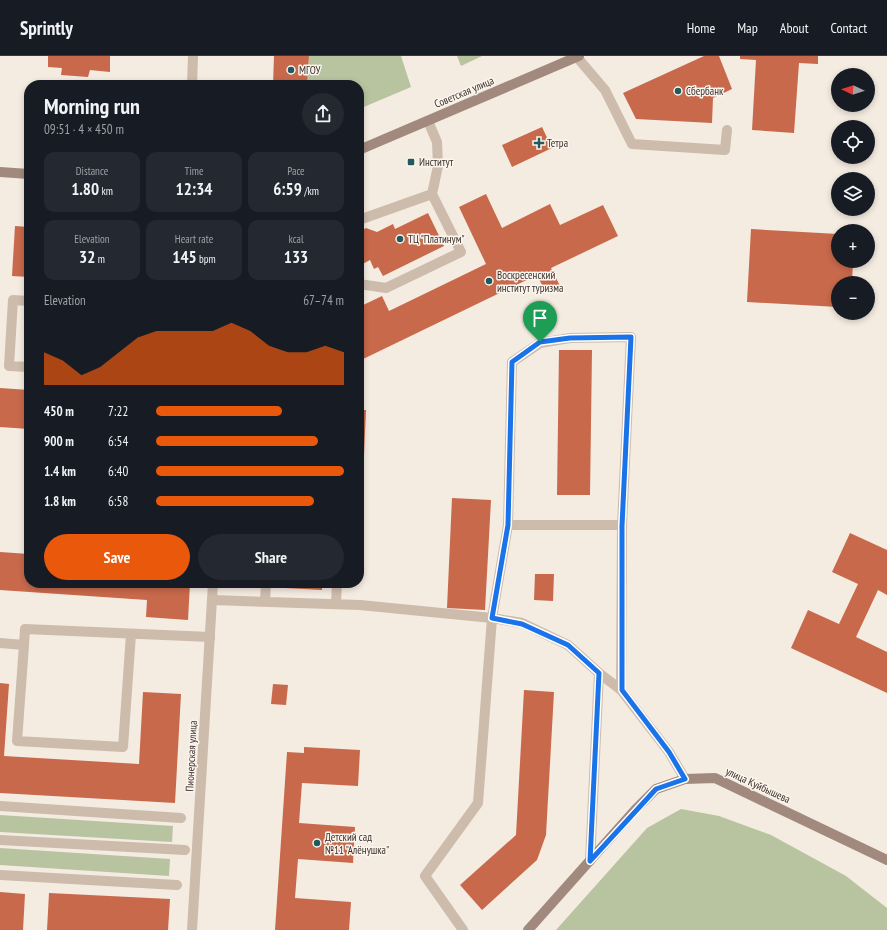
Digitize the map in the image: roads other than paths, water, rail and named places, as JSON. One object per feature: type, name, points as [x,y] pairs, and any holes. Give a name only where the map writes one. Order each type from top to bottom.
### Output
[{"type":"street","points":[[192,56],[192,80]]},
{"type":"street","points":[[577,56],[605,90],[632,144],[725,150],[726,130]]},
{"type":"street","name":"Советская улица","points":[[364,148],[577,56]]},
{"type":"street","points":[[364,285],[386,288],[461,252],[432,194],[438,166],[437,142],[428,121]]},
{"type":"street","points":[[0,172],[24,174]]},
{"type":"street","points":[[364,218],[432,194]]},
{"type":"street","points":[[24,301],[13,300],[9,366],[24,367]]},
{"type":"street","points":[[463,930],[425,876],[478,803],[492,618],[508,525],[512,362],[540,342],[570,338],[631,337],[622,526],[622,690]]},
{"type":"street","points":[[508,525],[622,526]]},
{"type":"street","name":"Пионерская улица","points":[[192,930],[213,588]]},
{"type":"street","points":[[265,602],[266,588]]},
{"type":"street","points":[[336,604],[337,588]]},
{"type":"street","points":[[212,600],[360,605],[424,610],[492,618],[522,624],[568,645],[599,673],[622,690],[669,752],[685,779]]},
{"type":"street","points":[[131,634],[123,747],[17,741],[25,629],[210,637]]},
{"type":"street","points":[[0,644],[24,645]]},
{"type":"street","points":[[590,861],[599,673]]},
{"type":"street","name":"улица Куйбышева","points":[[528,930],[656,789],[685,779],[714,778],[887,860]]},
{"type":"street","points":[[0,806],[181,818]]},
{"type":"street","points":[[0,840],[185,850]]},
{"type":"street","points":[[0,875],[177,885]]},
{"type":"place","name":"МГОУ","points":[[291,70]]},
{"type":"place","name":"Сбербанк","points":[[678,91]]},
{"type":"place","name":"Тетра","points":[[539,143]]},
{"type":"place","name":"Институт","points":[[411,162]]},
{"type":"place","name":"ТЦ \"Платинум\"","points":[[400,239]]},
{"type":"place","name":"Воскресенский институт туризма","points":[[489,281]]},
{"type":"place","name":"Детский сад №11 \"Алёнушка\"","points":[[317,843]]}]
